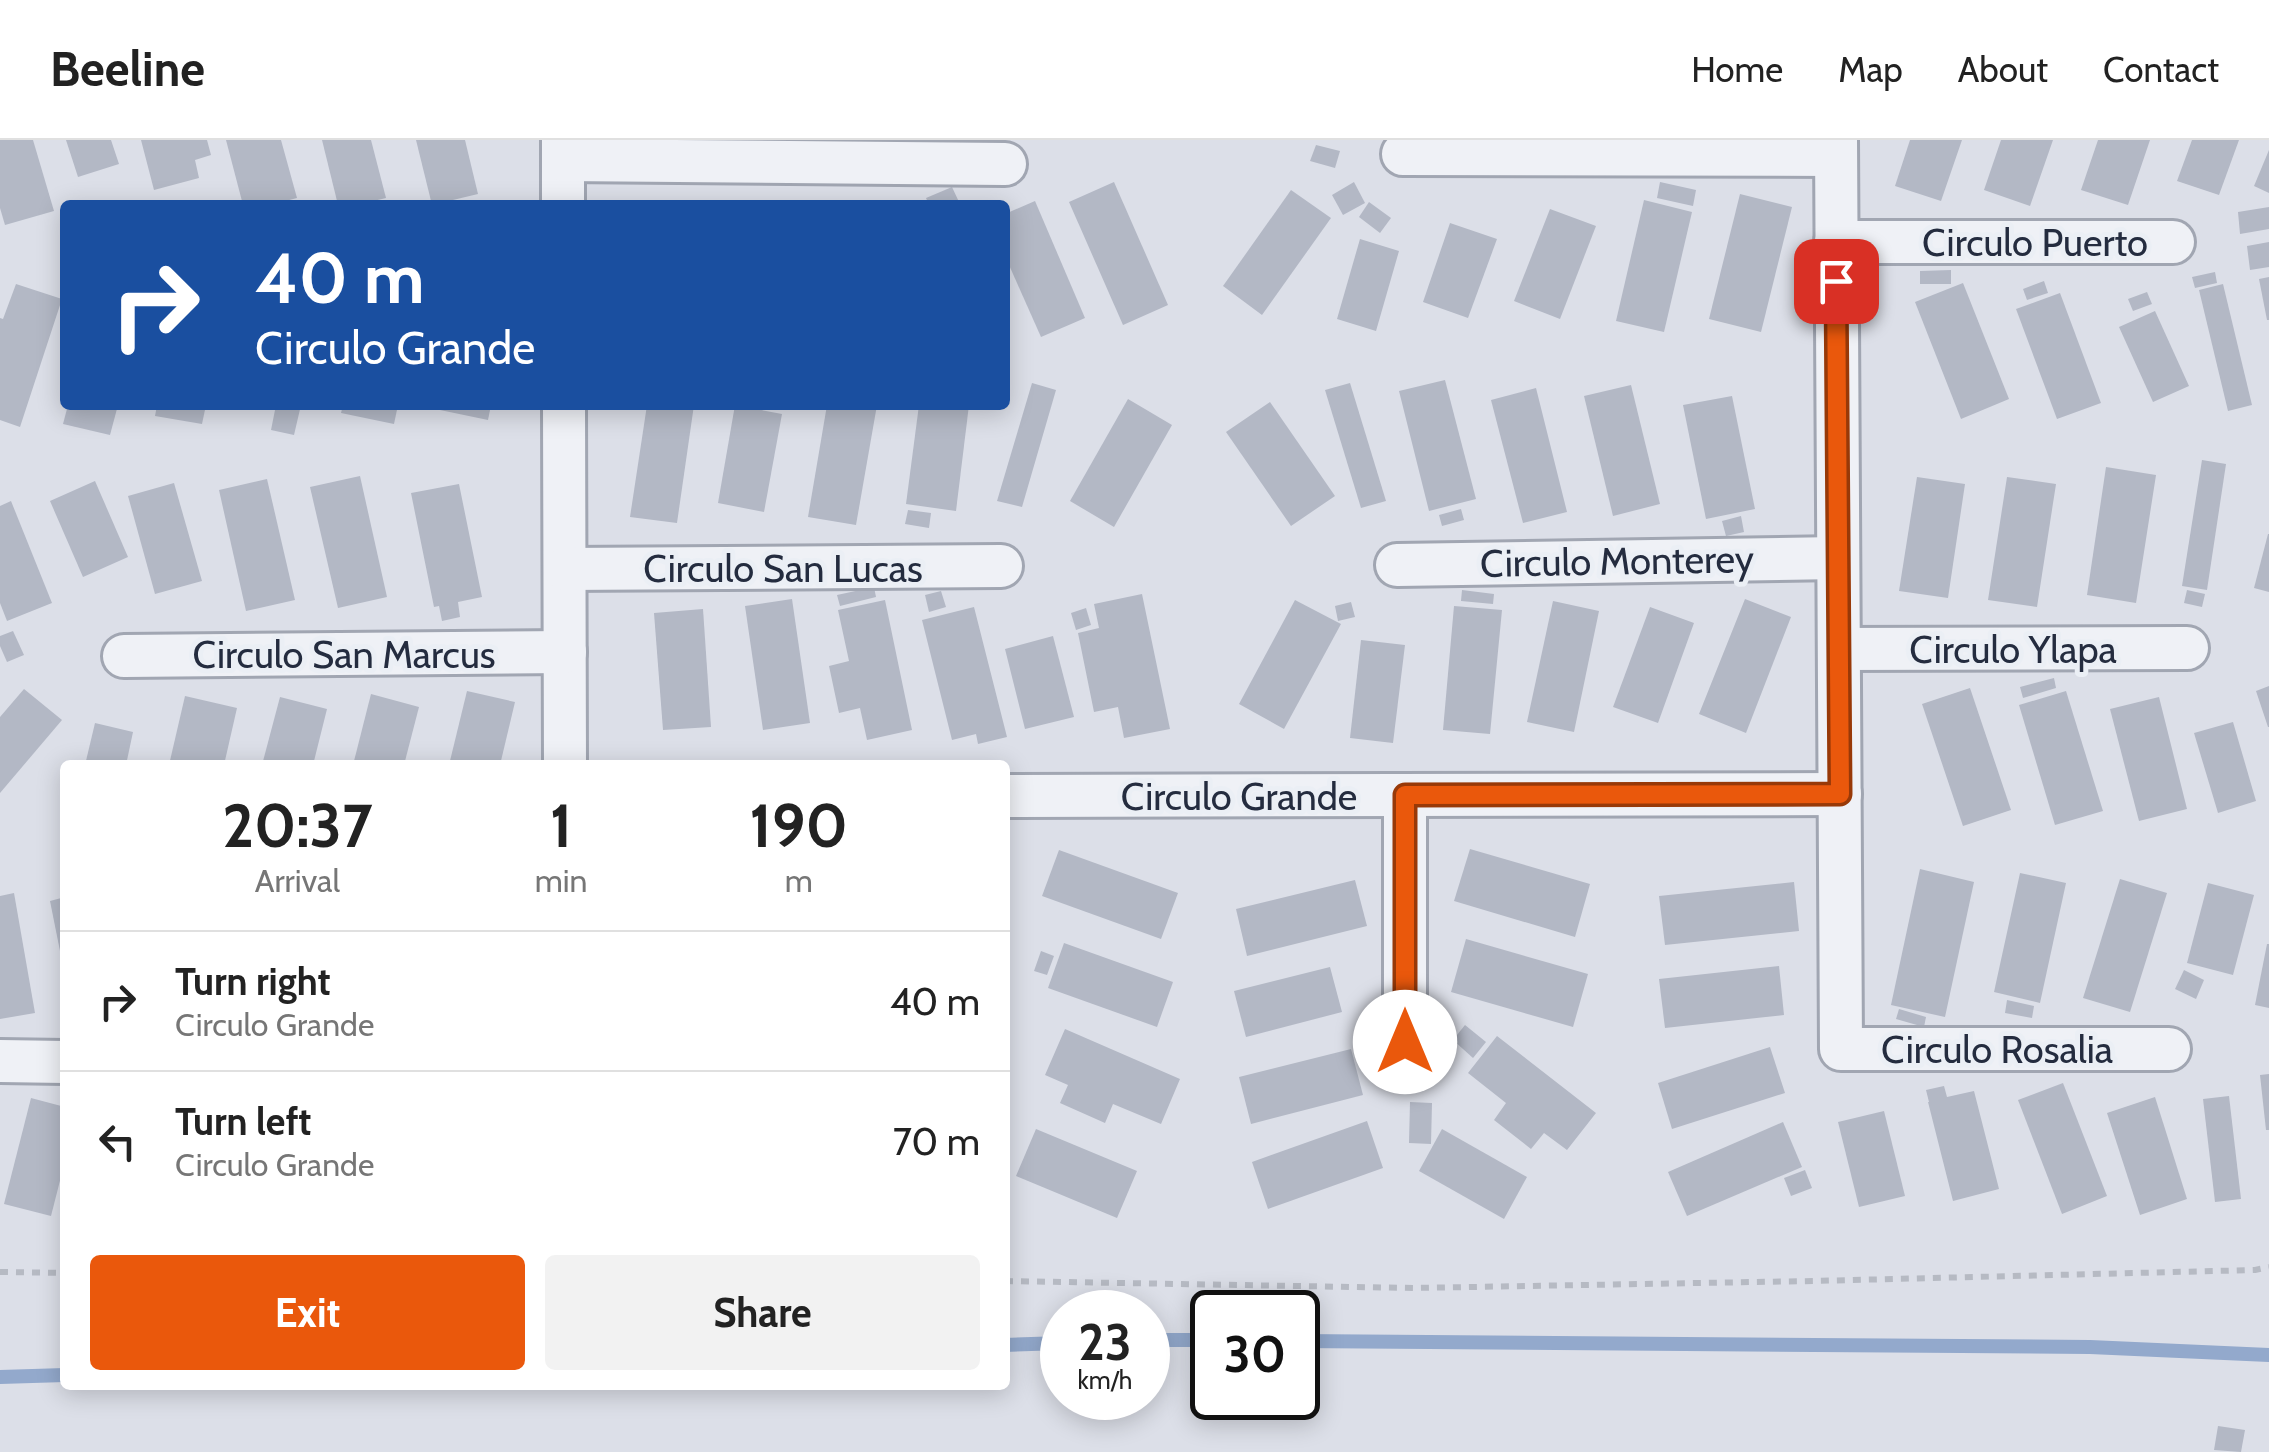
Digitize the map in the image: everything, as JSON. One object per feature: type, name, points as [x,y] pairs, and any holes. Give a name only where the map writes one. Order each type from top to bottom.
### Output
[{"type":"street","points":[[1404,154],[1836,148],[1840,794]]},
{"type":"street","points":[[563,200],[563,150],[1005,164]]},
{"type":"street","name":"Circulo Puerto","points":[[1836,242],[2173,242]]},
{"type":"street","points":[[564,410],[566,760]]},
{"type":"street","name":"Circulo Monterey","points":[[1396,564],[1838,558]]},
{"type":"street","name":"Circulo San Lucas","points":[[565,569],[1001,566]]},
{"type":"street","name":"Circulo Ylapa","points":[[1838,649],[2187,648]]},
{"type":"street","name":"Circulo San Marcus","points":[[124,656],[565,652]]},
{"type":"street","name":"Circulo Grande","points":[[1010,796],[1840,794]]},
{"type":"street","name":"Circulo Rosalia","points":[[1840,794],[1841,1049],[2168,1049]]},
{"type":"street","points":[[1405,795],[1405,1042]]},
{"type":"street","points":[[0,1062],[60,1062]]},
{"type":"path","points":[[1010,1281],[1413,1288],[2159,1273],[2269,1267]]},
{"type":"path","points":[[0,1272],[60,1273]]},
{"type":"building","points":[[0,140],[33,140],[54,211],[5,225],[0,208]]},
{"type":"building","points":[[66,140],[111,140],[119,164],[78,177]]},
{"type":"building","points":[[141,140],[207,140],[211,155],[195,160],[199,178],[154,190]]},
{"type":"building","points":[[226,140],[281,140],[297,198],[242,200]]},
{"type":"building","points":[[322,140],[371,140],[386,198],[337,200]]},
{"type":"building","points":[[416,140],[465,140],[478,194],[431,200]]},
{"type":"building","points":[[1910,140],[1962,140],[1941,201],[1895,186]]},
{"type":"building","points":[[2001,140],[2053,140],[2030,206],[1984,190]]},
{"type":"building","points":[[2098,140],[2150,140],[2128,205],[2081,190]]},
{"type":"building","points":[[2192,140],[2239,140],[2219,195],[2177,181]]},
{"type":"building","points":[[1316,145],[1340,151],[1335,168],[1310,161]]},
{"type":"building","points":[[2269,150],[2269,193],[2254,186]]},
{"type":"building","points":[[1114,182],[1168,305],[1123,325],[1069,202]]},
{"type":"building","points":[[1354,182],[1365,203],[1343,215],[1332,195]]},
{"type":"building","points":[[1660,182],[1696,190],[1693,206],[1657,198]]},
{"type":"building","points":[[952,187],[958,200],[927,200]]},
{"type":"building","points":[[1291,190],[1331,218],[1262,315],[1223,286]]},
{"type":"building","points":[[1740,194],[1792,207],[1761,332],[1709,319]]},
{"type":"building","points":[[1644,200],[1692,212],[1664,332],[1616,321]]},
{"type":"building","points":[[1035,201],[1085,318],[1041,337],[1010,267],[1010,212]]},
{"type":"building","points":[[1369,202],[1391,218],[1380,233],[1359,217]]},
{"type":"building","points":[[2269,207],[2269,229],[2240,234],[2238,212]]},
{"type":"building","points":[[1550,209],[1596,226],[1560,319],[1514,301]]},
{"type":"building","points":[[1450,223],[1497,239],[1468,318],[1423,302]]},
{"type":"building","points":[[1360,239],[1399,251],[1376,331],[1337,319]]},
{"type":"building","points":[[2269,242],[2269,267],[2250,270],[2247,246]]},
{"type":"building","points":[[1951,270],[1951,284],[1920,284],[1920,271]]},
{"type":"building","points":[[2215,272],[2217,283],[2195,288],[2192,277]]},
{"type":"building","points":[[2269,277],[2269,320],[2267,320],[2259,279]]},
{"type":"building","points":[[2044,281],[2048,293],[2027,300],[2023,289]]},
{"type":"building","points":[[1963,283],[2009,399],[1961,419],[1915,302]]},
{"type":"building","points":[[16,284],[60,298],[20,427],[0,420],[0,318],[3,319]]},
{"type":"building","points":[[2223,284],[2252,405],[2228,411],[2199,290]]},
{"type":"building","points":[[2147,292],[2152,304],[2133,311],[2128,299]]},
{"type":"building","points":[[2060,293],[2101,403],[2057,419],[2016,309]]},
{"type":"building","points":[[2155,311],[2189,386],[2153,402],[2119,327]]},
{"type":"building","points":[[1445,380],[1476,499],[1429,511],[1399,391]]},
{"type":"building","points":[[1032,383],[1056,390],[1022,507],[997,501]]},
{"type":"building","points":[[1350,383],[1386,501],[1361,508],[1325,390]]},
{"type":"building","points":[[1631,385],[1660,504],[1613,516],[1584,396]]},
{"type":"building","points":[[1536,388],[1567,512],[1523,523],[1491,400]]},
{"type":"building","points":[[1732,396],[1755,509],[1706,519],[1683,405]]},
{"type":"building","points":[[1128,399],[1172,425],[1114,527],[1070,501]]},
{"type":"building","points":[[1270,402],[1335,496],[1291,526],[1226,432]]},
{"type":"building","points":[[67,410],[117,410],[110,435],[63,424]]},
{"type":"building","points":[[156,410],[205,410],[202,424],[155,416]]},
{"type":"building","points":[[275,410],[300,410],[294,435],[271,430]]},
{"type":"building","points":[[342,410],[397,410],[394,424],[341,413]]},
{"type":"building","points":[[440,410],[490,410],[488,420]]},
{"type":"building","points":[[646,410],[693,410],[677,523],[630,517]]},
{"type":"building","points":[[734,410],[782,414],[764,512],[718,503]]},
{"type":"building","points":[[826,410],[876,410],[856,525],[808,517]]},
{"type":"building","points":[[918,410],[968,410],[956,511],[906,504]]},
{"type":"building","points":[[2202,460],[2226,464],[2207,590],[2182,586]]},
{"type":"building","points":[[2106,467],[2156,475],[2136,603],[2087,595]]},
{"type":"building","points":[[360,476],[387,597],[338,608],[310,487]]},
{"type":"building","points":[[1917,477],[1965,484],[1948,598],[1899,591]]},
{"type":"building","points":[[2007,477],[2056,484],[2037,607],[1988,600]]},
{"type":"building","points":[[267,479],[295,600],[246,611],[219,490]]},
{"type":"building","points":[[95,481],[128,557],[83,577],[50,501]]},
{"type":"building","points":[[174,483],[202,581],[155,594],[128,496]]},
{"type":"building","points":[[459,484],[482,597],[458,602],[460,617],[442,621],[439,606],[434,607],[411,493]]},
{"type":"building","points":[[11,501],[52,603],[7,621],[0,603],[0,506]]},
{"type":"building","points":[[1461,509],[1464,520],[1442,526],[1439,515]]},
{"type":"building","points":[[908,510],[931,513],[929,528],[905,524]]},
{"type":"building","points":[[1741,516],[1744,532],[1726,536],[1722,521]]},
{"type":"building","points":[[2269,534],[2269,592],[2254,588]]},
{"type":"building","points":[[874,587],[876,597],[840,606],[837,595]]},
{"type":"building","points":[[1462,590],[1494,594],[1493,604],[1461,601]]},
{"type":"building","points":[[2187,590],[2205,594],[2202,607],[2184,603]]},
{"type":"building","points":[[941,591],[946,607],[929,612],[925,595]]},
{"type":"building","points":[[1142,594],[1170,729],[1124,738],[1118,707],[1094,712],[1078,633],[1099,628],[1094,604]]},
{"type":"building","points":[[792,599],[810,723],[763,730],[745,606]]},
{"type":"building","points":[[1745,599],[1791,617],[1746,733],[1699,714]]},
{"type":"building","points":[[885,600],[912,730],[867,740],[860,708],[839,713],[829,666],[849,661],[838,610]]},
{"type":"building","points":[[1295,600],[1341,624],[1284,729],[1239,704]]},
{"type":"building","points":[[1553,601],[1599,611],[1574,732],[1527,722]]},
{"type":"building","points":[[1351,602],[1355,617],[1338,621],[1335,606]]},
{"type":"building","points":[[1454,606],[1502,610],[1490,734],[1443,730]]},
{"type":"building","points":[[974,607],[1007,737],[978,744],[976,734],[952,740],[922,620]]},
{"type":"building","points":[[1650,607],[1694,623],[1658,723],[1613,707]]},
{"type":"building","points":[[1086,608],[1091,625],[1076,630],[1071,613]]},
{"type":"building","points":[[703,609],[711,727],[663,730],[654,613]]},
{"type":"building","points":[[13,631],[24,655],[7,662],[0,636]]},
{"type":"building","points":[[1053,636],[1074,717],[1025,729],[1005,649]]},
{"type":"building","points":[[1361,640],[1405,645],[1393,743],[1350,738]]},
{"type":"building","points":[[2054,678],[2056,688],[2023,698],[2020,687]]},
{"type":"building","points":[[2269,686],[2269,727],[2268,727],[2256,691]]},
{"type":"building","points":[[1970,688],[2011,810],[1963,826],[1922,704]]},
{"type":"building","points":[[24,689],[62,720],[0,793],[0,717]]},
{"type":"building","points":[[467,691],[515,702],[501,760],[450,760]]},
{"type":"building","points":[[2066,691],[2103,811],[2055,825],[2019,705]]},
{"type":"building","points":[[371,694],[419,707],[405,760],[354,760]]},
{"type":"building","points":[[185,696],[237,708],[225,760],[170,760]]},
{"type":"building","points":[[280,697],[327,709],[314,760],[263,760]]},
{"type":"building","points":[[2159,697],[2187,809],[2139,821],[2110,709]]},
{"type":"building","points":[[2233,722],[2256,801],[2218,813],[2194,733]]},
{"type":"building","points":[[95,723],[133,732],[127,760],[86,760]]},
{"type":"building","points":[[1470,849],[1590,884],[1575,937],[1454,901]]},
{"type":"building","points":[[1059,850],[1178,893],[1161,939],[1042,896]]},
{"type":"building","points":[[1920,869],[1974,882],[1945,1017],[1891,1005]]},
{"type":"building","points":[[2020,873],[2066,883],[2040,1003],[1994,992]]},
{"type":"building","points":[[2120,879],[2167,893],[2130,1012],[2083,998]]},
{"type":"building","points":[[1355,880],[1367,926],[1247,956],[1236,909]]},
{"type":"building","points":[[1794,882],[1799,931],[1665,945],[1659,896]]},
{"type":"building","points":[[2208,883],[2254,895],[2233,975],[2187,963]]},
{"type":"building","points":[[14,893],[35,1013],[0,1019],[0,896]]},
{"type":"building","points":[[60,898],[60,951],[50,901]]},
{"type":"building","points":[[1466,939],[1588,974],[1573,1027],[1451,992]]},
{"type":"building","points":[[1064,943],[1173,982],[1157,1027],[1048,988]]},
{"type":"building","points":[[2269,944],[2269,1008],[2255,1005]]},
{"type":"building","points":[[1041,951],[1054,956],[1047,975],[1034,971]]},
{"type":"building","points":[[1779,966],[1784,1015],[1665,1028],[1659,979]]},
{"type":"building","points":[[1330,967],[1342,1012],[1246,1037],[1234,991]]},
{"type":"building","points":[[2184,970],[2204,980],[2196,999],[2175,989]]},
{"type":"building","points":[[2007,1000],[2034,1006],[2032,1018],[2005,1013]]},
{"type":"building","points":[[1899,1009],[1926,1017],[1924,1027],[1896,1019]]},
{"type":"building","points":[[1465,1025],[1486,1042],[1473,1058],[1453,1040]]},
{"type":"building","points":[[1065,1029],[1180,1079],[1161,1124],[1113,1104],[1105,1123],[1060,1103],[1068,1085],[1045,1075]]},
{"type":"building","points":[[1497,1036],[1596,1113],[1567,1150],[1544,1133],[1531,1149],[1494,1120],[1506,1103],[1468,1073]]},
{"type":"building","points":[[1770,1047],[1785,1093],[1672,1129],[1658,1083]]},
{"type":"building","points":[[1351,1049],[1363,1095],[1251,1124],[1239,1077]]},
{"type":"building","points":[[2269,1074],[2269,1130],[2266,1130],[2260,1075]]},
{"type":"building","points":[[2063,1083],[2107,1196],[2062,1214],[2018,1100]]},
{"type":"building","points":[[1944,1086],[1947,1097],[1974,1091],[1999,1189],[1953,1201],[1926,1090]]},
{"type":"building","points":[[2229,1096],[2241,1199],[2215,1202],[2203,1099]]},
{"type":"building","points":[[2155,1097],[2187,1199],[2140,1215],[2107,1113]]},
{"type":"building","points":[[31,1098],[60,1106],[60,1181],[51,1216],[4,1204]]},
{"type":"building","points":[[1410,1102],[1432,1103],[1431,1144],[1409,1143]]},
{"type":"building","points":[[1884,1111],[1905,1196],[1859,1207],[1838,1122]]},
{"type":"building","points":[[1367,1121],[1383,1168],[1268,1209],[1252,1162]]},
{"type":"building","points":[[1783,1122],[1802,1167],[1687,1216],[1668,1172]]},
{"type":"building","points":[[1036,1129],[1137,1171],[1117,1218],[1016,1176]]},
{"type":"building","points":[[1442,1129],[1527,1177],[1504,1219],[1419,1171]]},
{"type":"building","points":[[1805,1170],[1812,1188],[1791,1196],[1784,1178]]},
{"type":"building","points":[[2218,1426],[2245,1430],[2241,1452],[2214,1450]]},
{"type":"waterway","points":[[1170,1340],[1190,1340]]},
{"type":"waterway","points":[[1320,1341],[2090,1347],[2269,1355]]},
{"type":"waterway","points":[[1010,1345],[1040,1344]]},
{"type":"waterway","points":[[0,1377],[60,1375]]},
{"type":"route","points":[[1405,1042],[1405,795],[1840,794],[1836,281]]}]
